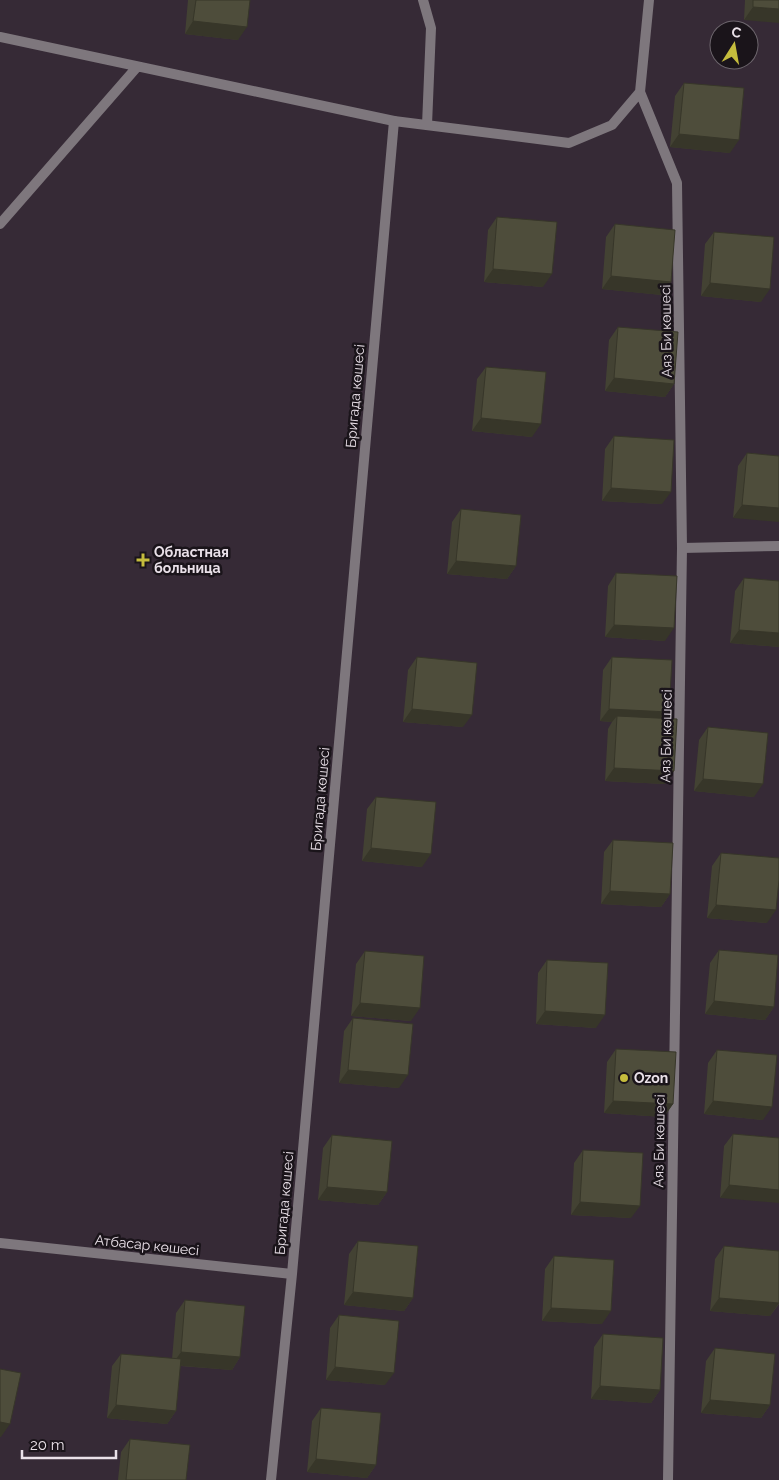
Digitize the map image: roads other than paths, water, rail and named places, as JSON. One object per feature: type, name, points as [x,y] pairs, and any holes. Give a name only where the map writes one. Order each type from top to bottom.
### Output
[{"type":"street","points":[[423,0],[432,28],[427,125]]},
{"type":"street","name":"Аяз Би көшесі","points":[[649,0],[640,92],[677,183],[682,548],[668,1480]]},
{"type":"street","points":[[0,36],[394,120],[569,143],[612,125],[640,92]]},
{"type":"street","points":[[0,224],[137,66]]},
{"type":"street","name":"Бригада көшесі","points":[[271,1480],[292,1274],[394,120]]},
{"type":"street","points":[[682,548],[779,546]]},
{"type":"street","name":"Атбасар көшесі","points":[[0,1243],[292,1274]]},
{"type":"place","name":"Областная больница","points":[[143,560]]},
{"type":"place","name":"Ozon","points":[[624,1078]]}]
